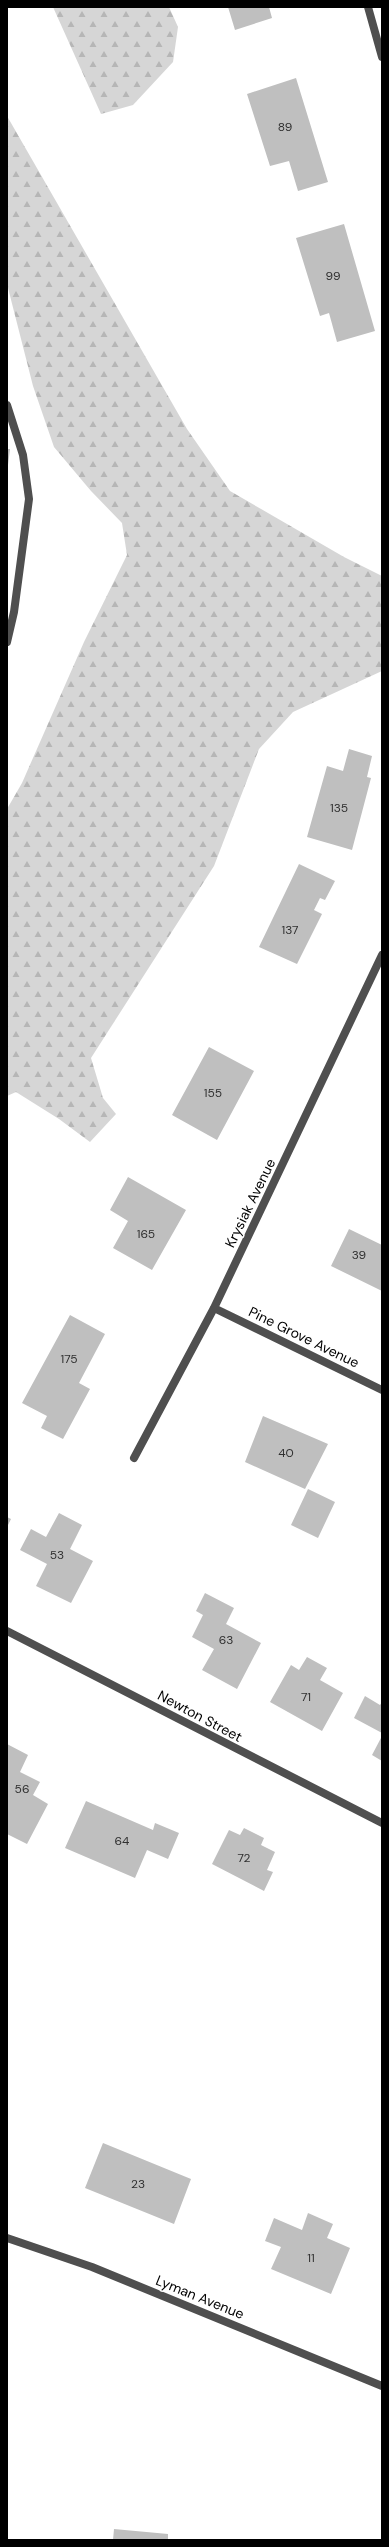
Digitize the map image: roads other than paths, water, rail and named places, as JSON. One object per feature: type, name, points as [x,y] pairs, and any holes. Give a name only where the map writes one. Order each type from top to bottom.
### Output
[{"type":"street","points":[[368,7],[382,55]]},
{"type":"street","points":[[7,405],[23,455],[29,499],[14,612],[7,642]]},
{"type":"street","name":"Krysiak Avenue","points":[[134,1458],[214,1308],[382,956]]},
{"type":"street","name":"Pine Grove Avenue","points":[[214,1308],[382,1390]]},
{"type":"street","name":"Newton Street","points":[[7,1631],[382,1823]]},
{"type":"street","name":"Lyman Avenue","points":[[7,2238],[92,2267],[382,2386]]}]
